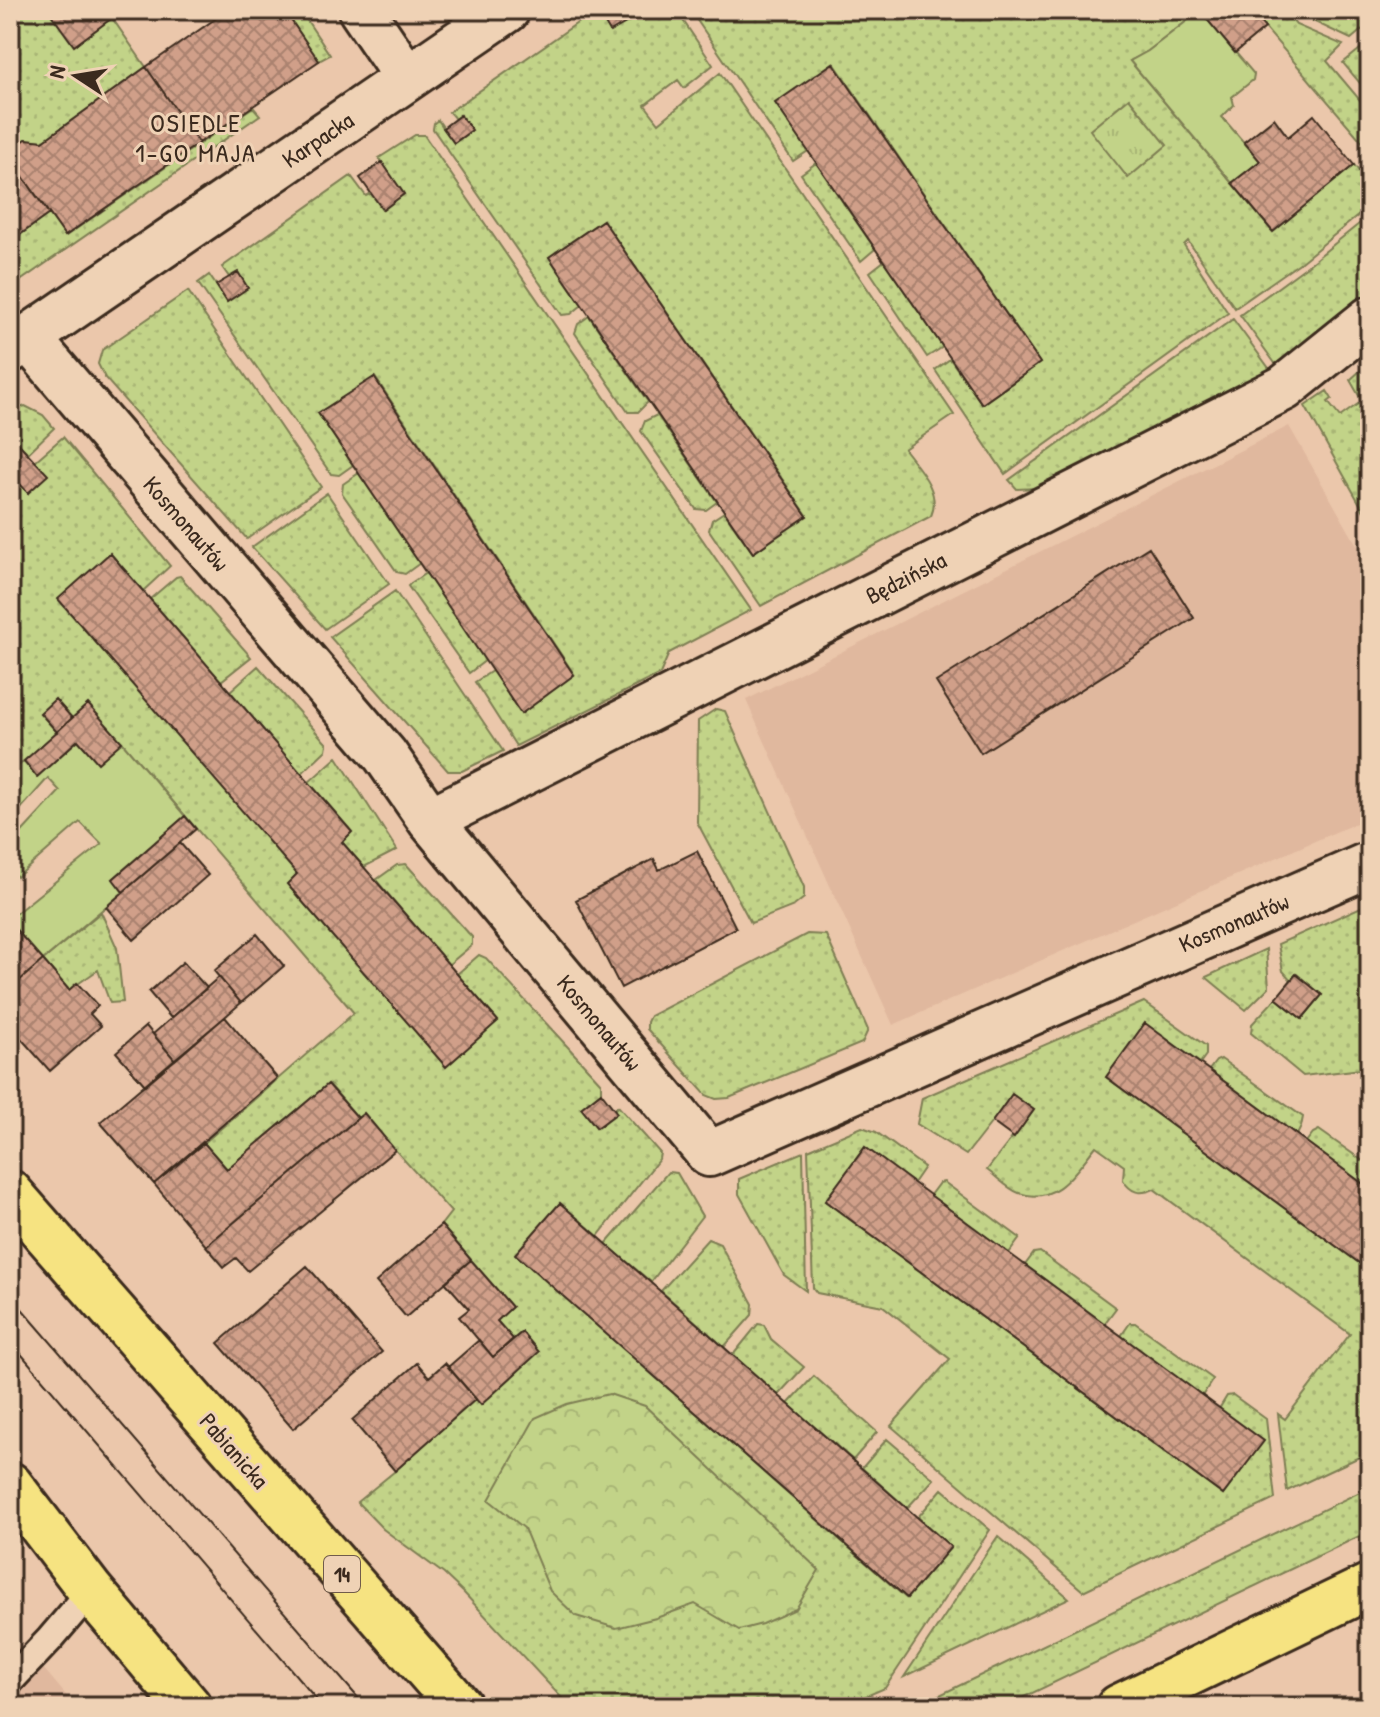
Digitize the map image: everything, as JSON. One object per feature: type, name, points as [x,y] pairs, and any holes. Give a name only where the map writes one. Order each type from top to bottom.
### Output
[{"type":"main road","name":"Pabianicka","points":[[10,1193],[460,1707]]},
{"type":"main road","points":[[10,1485],[91,1591],[189,1707]]},
{"type":"main road","points":[[1119,1707],[1370,1586]]},
{"type":"street","points":[[361,10],[407,78]]},
{"type":"street","name":"Karpacka","points":[[19,344],[507,10]]},
{"type":"street","name":"Będzińska","points":[[430,820],[1284,388],[1370,319]]},
{"type":"street","name":"Kosmonautów","points":[[19,344],[385,755],[430,820],[709,1154],[1370,864]]},
{"type":"lane","points":[[10,1681],[91,1591]]},
{"type":"shaded area","points":[[1289,426],[1370,568],[1370,817],[893,1025],[746,700]]},
{"type":"shaded area","points":[[10,1633],[33,1656],[76,1707],[10,1707]]},
{"type":"green space","points":[[10,10],[48,10],[112,18],[146,67],[43,141],[26,139],[10,151]]},
{"type":"green space","points":[[284,10],[300,10],[330,55],[319,61]]},
{"type":"green space","points":[[597,10],[610,31],[638,16],[635,10],[676,10],[713,65],[684,88],[678,80],[645,105],[659,123],[720,73],[954,415],[904,449],[931,489],[934,507],[931,516],[761,606],[709,530],[712,520],[724,512],[753,553],[807,515],[603,220],[549,257],[582,305],[571,314],[562,315],[433,129],[438,120],[454,143],[471,131],[461,115],[455,119],[449,112]]},
{"type":"green space","points":[[690,10],[1201,10],[1130,61],[1272,231],[1354,165],[1370,185],[1370,206],[1301,262],[1235,308],[1188,241],[1184,245],[1228,313],[1005,474],[935,370],[950,359],[982,404],[1040,363],[834,63],[808,151],[793,161]]},
{"type":"green space","points":[[1250,10],[1283,10],[1296,25],[1343,45],[1327,61],[1370,112],[1370,151]]},
{"type":"green space","points":[[1310,10],[1370,10],[1370,23],[1351,39],[1304,17]]},
{"type":"green space","points":[[1200,11],[1254,74],[1253,80],[1232,97],[1234,105],[1222,117],[1260,161],[1232,183],[1130,61]]},
{"type":"green space","points":[[1370,41],[1370,95],[1343,63]]},
{"type":"green space","points":[[1129,98],[1167,145],[1128,178],[1090,130]]},
{"type":"green space","points":[[253,107],[260,115],[10,288],[10,242],[49,214],[66,236]]},
{"type":"green space","points":[[415,135],[424,135],[751,610],[669,653],[660,674],[516,746],[475,682],[492,671],[574,674],[375,377],[318,413],[353,465],[339,475],[331,474],[198,283],[209,275],[227,301],[247,288],[238,272],[229,277],[222,267],[351,176],[366,196],[372,193],[383,209],[404,194],[379,158]]},
{"type":"green space","points":[[816,163],[875,249],[861,261],[801,174]]},
{"type":"green space","points":[[1370,215],[1370,297],[1277,366],[1240,315]]},
{"type":"green space","points":[[884,261],[943,347],[927,357],[870,272]]},
{"type":"green space","points":[[188,291],[321,487],[247,539],[105,378],[98,364],[102,350]]},
{"type":"green space","points":[[589,316],[648,402],[638,412],[628,412],[575,333],[578,324]]},
{"type":"green space","points":[[1233,319],[1271,371],[1038,488],[1017,489],[1009,480]]},
{"type":"green space","points":[[1370,362],[1370,522],[1305,406],[1327,391],[1332,399],[1328,402],[1340,417],[1362,401],[1350,380]]},
{"type":"green space","points":[[25,406],[43,415],[54,428],[28,453],[19,444],[10,452],[10,412]]},
{"type":"green space","points":[[657,415],[717,502],[706,510],[696,509],[641,431],[645,421]]},
{"type":"green space","points":[[63,437],[170,566],[143,591],[110,553],[297,874],[287,884],[446,1066],[498,1021],[457,974],[479,955],[486,958],[601,1083],[601,1092],[581,1108],[596,1127],[618,1106],[660,1153],[659,1159],[598,1236],[560,1203],[516,1254],[906,1598],[951,1547],[918,1517],[942,1489],[990,1530],[885,1688],[841,1707],[570,1707],[464,1593],[444,1574],[383,1529],[357,1502],[476,1399],[538,1352],[522,1332],[513,1339],[497,1321],[512,1307],[441,1225],[451,1212],[363,1114],[358,1118],[329,1084],[227,1169],[204,1143],[354,1013],[122,742],[72,718],[55,700],[40,713],[57,732],[10,773],[10,473],[28,493],[35,461]]},
{"type":"green space","points":[[359,473],[420,563],[405,574],[397,572],[342,493],[343,484]]},
{"type":"green space","points":[[327,493],[389,584],[325,629],[252,547]]},
{"type":"green space","points":[[426,573],[486,660],[469,673],[408,586]]},
{"type":"green space","points":[[180,576],[251,657],[221,681],[150,599]]},
{"type":"green space","points":[[395,591],[503,751],[462,771],[448,771],[330,637]]},
{"type":"green space","points":[[258,666],[327,744],[326,750],[301,774],[230,691]]},
{"type":"green space","points":[[716,709],[725,711],[804,887],[804,898],[794,906],[751,923],[697,822],[698,721]]},
{"type":"green space","points":[[78,740],[98,762],[122,742],[185,816],[113,879],[123,892],[43,960],[10,923],[10,918],[102,844],[80,822],[17,877],[10,869],[10,845],[60,791],[48,778],[10,821],[10,773],[24,761],[38,776]]},
{"type":"green space","points":[[337,757],[397,850],[364,867],[342,842],[352,832],[309,782]]},
{"type":"green space","points":[[406,864],[472,937],[472,945],[448,965],[376,880],[397,865]]},
{"type":"green space","points":[[1370,903],[1370,1068],[1303,1076],[1251,1033],[1252,1024],[1276,998],[1302,1019],[1322,995],[1297,974],[1291,980],[1283,971],[1278,944]]},
{"type":"green space","points":[[101,912],[117,948],[123,1002],[110,1003],[98,970],[69,990],[43,960]]},
{"type":"green space","points":[[807,934],[826,935],[868,1030],[862,1043],[729,1098],[716,1099],[706,1095],[647,1029],[650,1016]]},
{"type":"green space","points":[[1266,949],[1269,987],[1246,1010],[1206,977]]},
{"type":"green space","points":[[1144,1002],[1206,1046],[1206,1055],[1200,1063],[1145,1024],[1106,1077],[1370,1271],[1370,1452],[1287,1491],[1278,1414],[1285,1419],[1350,1334],[1154,1189],[1140,1192],[1129,1188],[1123,1180],[1124,1166],[1096,1146],[1065,1183],[1055,1190],[1032,1196],[1007,1186],[987,1170],[1034,1110],[1013,1095],[966,1155],[917,1124],[922,1098]]},
{"type":"green space","points":[[1221,1059],[1303,1117],[1297,1135],[1209,1070]]},
{"type":"green space","points":[[862,1127],[876,1132],[924,1167],[913,1183],[865,1147],[825,1201],[1223,1495],[1263,1441],[1219,1409],[1227,1396],[1233,1395],[1266,1419],[1275,1499],[1083,1591],[891,1426],[950,1359],[883,1306],[817,1293],[813,1288],[808,1150]]},
{"type":"green space","points":[[1319,1130],[1370,1166],[1370,1189],[1306,1142]]},
{"type":"green space","points":[[803,1152],[806,1291],[784,1275],[739,1194],[739,1179]]},
{"type":"green space","points":[[668,1172],[677,1173],[702,1216],[651,1282],[606,1244]]},
{"type":"green space","points":[[944,1182],[1020,1238],[1009,1253],[930,1195],[939,1183]]},
{"type":"green space","points":[[708,1239],[720,1244],[753,1304],[752,1315],[724,1347],[661,1291]]},
{"type":"green space","points":[[1040,1252],[1116,1308],[1104,1324],[1025,1265],[1034,1253]]},
{"type":"green space","points":[[1130,1323],[1135,1323],[1213,1379],[1202,1396],[1121,1336]]},
{"type":"green space","points":[[758,1324],[764,1325],[771,1339],[804,1367],[778,1395],[733,1355]]},
{"type":"green space","points":[[814,1376],[877,1432],[853,1460],[788,1404]]},
{"type":"green space","points":[[609,1394],[645,1406],[819,1570],[796,1609],[739,1630],[695,1604],[616,1628],[576,1616],[550,1591],[524,1528],[489,1500],[535,1418],[567,1404]]},
{"type":"green space","points":[[887,1439],[934,1479],[907,1508],[862,1468]]},
{"type":"green space","points":[[1370,1487],[1370,1531],[1003,1707],[915,1707]]},
{"type":"green space","points":[[998,1536],[1069,1598],[904,1677]]},
{"type":"building","points":[[48,10],[106,10],[112,18],[74,46]]},
{"type":"building","points":[[228,10],[284,10],[319,61],[199,143],[146,67]]},
{"type":"building","points":[[609,10],[635,10],[638,16],[610,32],[600,15]]},
{"type":"building","points":[[1250,10],[1265,28],[1235,53],[1200,11]]},
{"type":"building","points":[[833,63],[1040,363],[982,404],[775,103]]},
{"type":"building","points":[[146,67],[199,143],[65,236],[10,158],[10,151],[26,139],[43,141]]},
{"type":"building","points":[[460,115],[472,130],[454,143],[443,128]]},
{"type":"building","points":[[1314,115],[1354,165],[1273,232],[1232,183],[1260,161],[1244,142],[1274,118],[1288,137]]},
{"type":"building","points":[[10,158],[49,214],[10,242]]},
{"type":"building","points":[[382,162],[404,194],[383,210],[360,178]]},
{"type":"building","points":[[603,220],[807,516],[753,553],[549,257]]},
{"type":"building","points":[[238,272],[248,288],[227,302],[216,285]]},
{"type":"building","points":[[374,377],[574,675],[521,714],[318,413]]},
{"type":"building","points":[[19,444],[48,475],[28,493],[10,473],[10,452]]},
{"type":"building","points":[[1149,547],[1194,618],[981,753],[936,682]]},
{"type":"building","points":[[110,553],[352,832],[342,842],[498,1021],[446,1067],[287,884],[297,874],[58,599]]},
{"type":"building","points":[[55,699],[72,718],[57,732],[40,713]]},
{"type":"building","points":[[88,704],[122,742],[98,763],[78,740],[37,777],[24,761]]},
{"type":"building","points":[[185,816],[196,829],[123,892],[113,879]]},
{"type":"building","points":[[180,843],[208,875],[134,940],[106,907]]},
{"type":"building","points":[[697,851],[736,928],[621,988],[576,900],[654,859],[659,870]]},
{"type":"building","points":[[10,923],[43,960],[10,989]]},
{"type":"building","points":[[257,934],[284,966],[241,1003],[214,971]]},
{"type":"building","points":[[43,960],[69,990],[77,983],[98,1006],[90,1014],[101,1026],[50,1071],[10,1026],[10,989]]},
{"type":"building","points":[[183,962],[207,988],[171,1018],[149,992]]},
{"type":"building","points":[[1296,974],[1322,995],[1302,1019],[1276,998]]},
{"type":"building","points":[[219,977],[241,1003],[175,1060],[153,1034]]},
{"type":"building","points":[[225,1017],[277,1078],[154,1184],[100,1122]]},
{"type":"building","points":[[1145,1023],[1370,1189],[1370,1271],[1106,1077]]},
{"type":"building","points":[[146,1026],[175,1060],[145,1085],[116,1052]]},
{"type":"building","points":[[328,1084],[358,1118],[206,1246],[154,1184],[204,1143],[227,1169]]},
{"type":"building","points":[[601,1092],[617,1113],[597,1128],[581,1108]]},
{"type":"building","points":[[1012,1094],[1034,1110],[1014,1138],[992,1122]]},
{"type":"building","points":[[364,1113],[395,1150],[248,1271],[236,1258],[224,1267],[206,1246]]},
{"type":"building","points":[[865,1147],[1264,1441],[1223,1495],[825,1201]]},
{"type":"building","points":[[560,1203],[951,1547],[907,1598],[515,1254]]},
{"type":"building","points":[[441,1225],[471,1260],[406,1317],[376,1282]]},
{"type":"building","points":[[471,1260],[512,1307],[497,1321],[513,1339],[493,1357],[459,1317],[469,1309],[445,1282]]},
{"type":"building","points":[[307,1266],[382,1352],[293,1429],[218,1343]]},
{"type":"building","points":[[522,1332],[539,1352],[481,1405],[448,1367],[479,1340],[493,1357]]},
{"type":"building","points":[[417,1363],[429,1377],[445,1363],[476,1399],[395,1471],[352,1420]]},
{"type":"tram line","points":[[10,1295],[366,1707]]},
{"type":"tram line","points":[[10,1341],[323,1707]]},
{"type":"district","name":"OSIEDLE 1-GO MAJA","points":[[196,138]]}]
